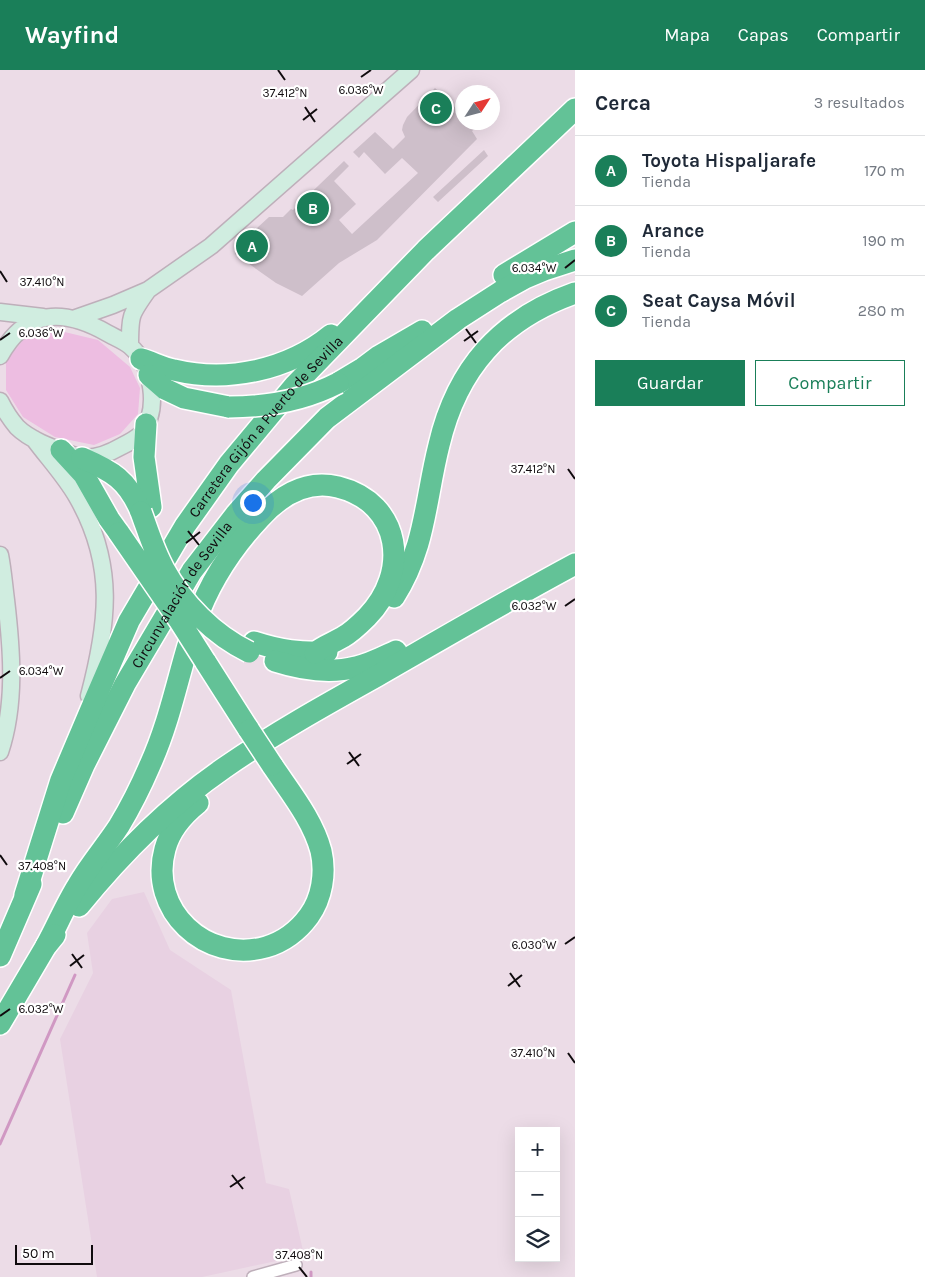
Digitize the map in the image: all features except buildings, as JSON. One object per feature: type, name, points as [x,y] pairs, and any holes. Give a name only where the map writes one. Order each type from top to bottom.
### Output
[{"type":"highway","name":"Carretera Gijón a Puerto de Sevilla","points":[[25,896],[61,780],[129,622],[185,526],[230,464],[295,385],[426,250],[575,109]]},
{"type":"highway","points":[[140,360],[164,389],[184,398],[229,407],[263,406],[298,400],[338,383],[363,368],[379,356],[422,331],[498,279],[575,232]]},
{"type":"highway","points":[[140,360],[173,370],[211,374],[243,373],[278,365],[305,353],[324,341],[426,250]]},
{"type":"highway","name":"Circunvalación de Sevilla","points":[[0,956],[84,765],[121,691],[192,571],[236,514],[298,447],[328,418],[420,347],[480,304],[525,278],[575,260]]},
{"type":"highway","points":[[82,458],[105,468],[125,483],[146,509],[162,537],[176,569],[192,592],[217,618],[235,632],[254,642],[278,650],[299,653],[328,652],[357,639],[386,609],[409,571],[421,538],[438,446],[447,414],[471,369],[490,344],[517,322],[543,306],[575,293]]},
{"type":"highway","points":[[328,418],[372,373],[422,331]]},
{"type":"highway","points":[[146,424],[144,457],[146,509],[163,568],[183,598],[215,630],[233,644],[249,652],[284,664],[315,670],[342,670],[362,665],[396,651],[443,626],[475,619]]},
{"type":"highway","points":[[61,450],[84,475],[118,533],[179,620],[249,730],[272,765],[306,818],[318,842],[323,870],[321,890],[314,908],[305,921],[293,933],[278,942],[254,950],[235,950],[217,946],[201,939],[186,928],[173,910],[163,882],[162,870],[165,848],[174,829],[191,809],[256,760],[294,736],[307,716]]},
{"type":"highway","points":[[0,1024],[46,946],[78,885],[127,812],[150,765],[165,728],[196,623],[213,581],[225,561],[246,533],[266,511],[284,496],[302,488],[334,486],[363,498],[380,514],[391,535],[394,559],[393,573],[384,596],[367,617],[345,636],[320,648],[315,653]]},
{"type":"highway","points":[[46,946],[123,855],[166,814],[222,769],[307,716],[575,564]]},
{"type":"main road","points":[[73,319],[148,290],[211,246],[411,70]]},
{"type":"main road","points":[[0,401],[17,427],[32,437],[82,458],[99,456],[130,442],[140,434],[146,424],[152,393],[140,360],[130,320],[132,312],[148,290]]},
{"type":"main road","points":[[0,312],[73,319],[99,329],[140,360]]},
{"type":"main road","points":[[0,356],[17,334],[29,324],[43,317]]},
{"type":"main road","points":[[0,424],[17,427]]},
{"type":"main road","points":[[32,437],[68,483],[85,512],[99,550],[105,583],[104,623],[96,667],[87,704],[61,780]]},
{"type":"main road","points":[[0,558],[4,624],[11,652],[5,698],[6,734],[0,752]]},
{"type":"street","points":[[253,1277],[296,1265]]},
{"type":"shaded area","points":[[52,329],[98,340],[130,367],[140,388],[138,414],[120,434],[94,445],[55,437],[23,417],[6,390],[6,361],[28,334]]},
{"type":"shaded area","points":[[144,892],[170,950],[231,990],[266,1183],[289,1189],[304,1255],[202,1277],[97,1277],[60,1039],[93,973],[87,933],[112,899]]},
{"type":"waterway","points":[[0,1144],[75,975]]},
{"type":"waterway","points":[[311,1272],[311,1277]]},
{"type":"place","name":"Seat Caysa Móvil","points":[[436,108]]},
{"type":"place","name":"Arance","points":[[313,208]]},
{"type":"place","name":"Toyota Hispaljarafe","points":[[252,246]]}]
